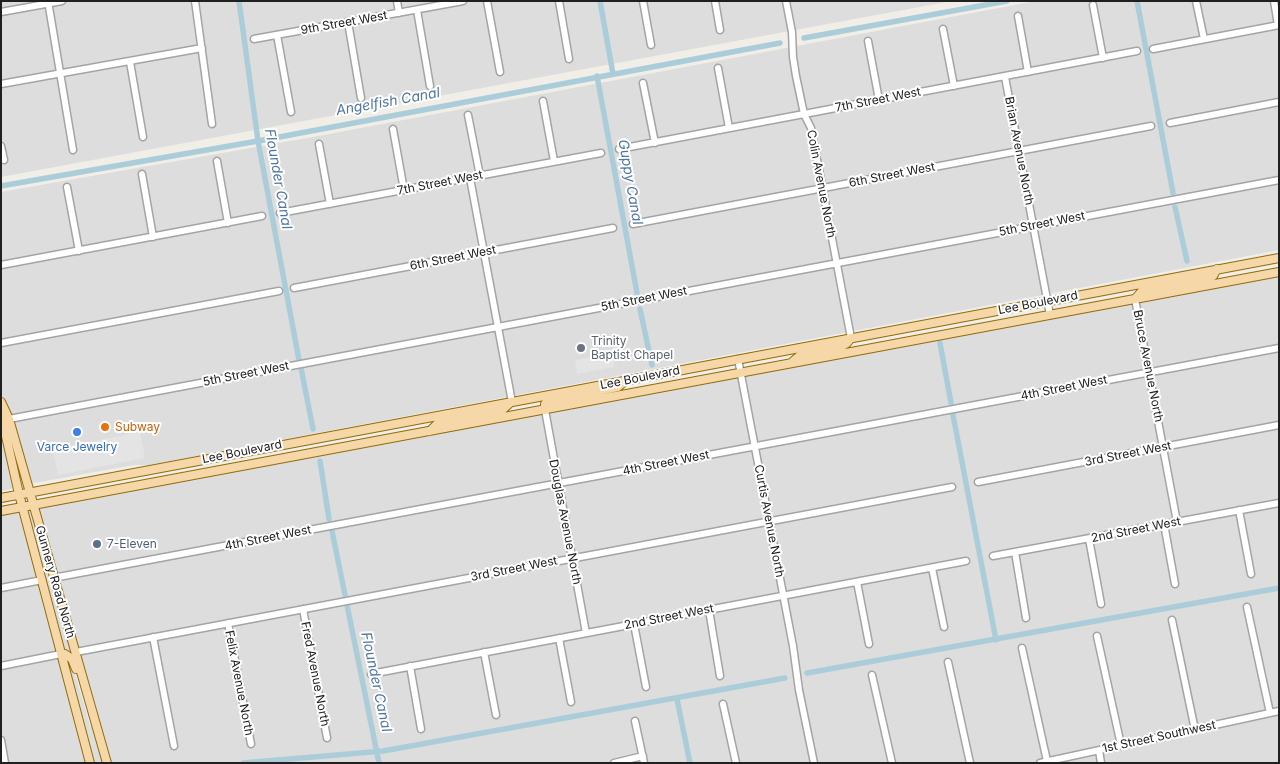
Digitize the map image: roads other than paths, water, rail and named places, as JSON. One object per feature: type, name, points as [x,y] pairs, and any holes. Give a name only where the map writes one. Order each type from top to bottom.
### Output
[{"type":"main road","name":"Lee Boulevard","points":[[1,498],[1279,258]]},
{"type":"main road","points":[[1135,299],[1143,290],[1213,276],[1217,269]]},
{"type":"main road","name":"Lee Boulevard","points":[[1,511],[1279,272]]},
{"type":"main road","points":[[790,364],[803,354],[842,346],[850,338]]},
{"type":"main road","points":[[544,410],[545,404],[550,401],[618,387],[626,380]]},
{"type":"main road","name":"Gunnery Road North","points":[[1,402],[23,507],[90,763]]},
{"type":"main road","points":[[428,432],[438,423],[501,410],[512,402]]},
{"type":"main road","name":"Gunnery Road North","points":[[3,418],[32,505],[107,763]]},
{"type":"main road","points":[[61,654],[65,654],[72,659],[92,724],[98,732]]},
{"type":"street","points":[[1,12],[62,1]]},
{"type":"street","points":[[195,1],[212,124]]},
{"type":"street","points":[[397,1],[400,12]]},
{"type":"street","name":"9th Street West","points":[[254,39],[463,1]]},
{"type":"street","points":[[487,1],[500,72]]},
{"type":"street","points":[[559,1],[569,59]]},
{"type":"street","points":[[642,1],[651,45]]},
{"type":"street","points":[[715,1],[720,30]]},
{"type":"street","name":"Colin Avenue North","points":[[786,1],[792,32],[793,58],[804,114],[811,128],[850,338]]},
{"type":"street","points":[[1196,1],[1204,39]]},
{"type":"street","points":[[1154,48],[1278,25],[1274,1]]},
{"type":"street","points":[[48,3],[73,150]]},
{"type":"street","points":[[1093,5],[1103,58]]},
{"type":"street","points":[[416,10],[430,86]]},
{"type":"street","points":[[1018,16],[1028,72]]},
{"type":"street","points":[[348,22],[361,98]]},
{"type":"street","points":[[943,29],[954,86]]},
{"type":"street","points":[[278,35],[291,112]]},
{"type":"street","points":[[868,41],[879,100]]},
{"type":"street","points":[[1,84],[202,48]]},
{"type":"street","name":"7th Street West","points":[[619,149],[1137,52]]},
{"type":"street","points":[[130,62],[143,137]]},
{"type":"street","points":[[718,68],[729,128]]},
{"type":"street","name":"Brian Avenue North","points":[[1005,77],[1050,315]]},
{"type":"street","points":[[644,83],[655,143]]},
{"type":"street","points":[[543,101],[554,161]]},
{"type":"street","points":[[1170,122],[1279,102]]},
{"type":"street","points":[[468,115],[480,176]]},
{"type":"street","name":"6th Street West","points":[[633,224],[1151,126]]},
{"type":"street","points":[[393,129],[404,190]]},
{"type":"street","points":[[318,144],[330,204]]},
{"type":"street","points":[[1,146],[4,160]]},
{"type":"street","name":"7th Street West","points":[[280,213],[601,153]]},
{"type":"street","points":[[217,160],[228,223]]},
{"type":"street","points":[[142,174],[153,237]]},
{"type":"street","points":[[470,178],[512,402]]},
{"type":"street","name":"5th Street West","points":[[3,418],[1279,180]]},
{"type":"street","points":[[67,187],[79,251]]},
{"type":"street","points":[[1,265],[262,216]]},
{"type":"street","name":"6th Street West","points":[[294,288],[613,228]]},
{"type":"street","points":[[1,343],[279,290]]},
{"type":"street","name":"Bruce Avenue North","points":[[1135,299],[1177,522]]},
{"type":"street","name":"4th Street West","points":[[53,578],[1279,348]]},
{"type":"street","name":"Curtis Avenue North","points":[[738,359],[814,763]]},
{"type":"street","name":"Douglas Avenue North","points":[[544,410],[586,633]]},
{"type":"street","name":"3rd Street West","points":[[978,482],[1279,425]]},
{"type":"street","name":"3rd Street West","points":[[76,652],[952,487]]},
{"type":"street","name":"2nd Street West","points":[[993,556],[1279,503]]},
{"type":"street","points":[[1239,510],[1251,574]]},
{"type":"street","points":[[1164,524],[1175,584]]},
{"type":"street","points":[[1089,538],[1101,604]]},
{"type":"street","points":[[1015,552],[1026,618]]},
{"type":"street","name":"2nd Street West","points":[[371,674],[966,561]]},
{"type":"street","points":[[932,568],[944,627]]},
{"type":"street","points":[[1,588],[42,580]]},
{"type":"street","points":[[857,582],[869,644]]},
{"type":"street","points":[[1247,607],[1270,713]]},
{"type":"street","name":"Fred Avenue North","points":[[303,609],[327,738]]},
{"type":"street","points":[[709,610],[720,676]]},
{"type":"street","points":[[1172,620],[1195,730]]},
{"type":"street","name":"Felix Avenue North","points":[[228,623],[250,744]]},
{"type":"street","points":[[634,624],[646,687]]},
{"type":"street","points":[[1097,636],[1121,745]]},
{"type":"street","points":[[153,637],[174,746]]},
{"type":"street","points":[[559,638],[571,702]]},
{"type":"street","points":[[1022,648],[1044,762]]},
{"type":"street","points":[[484,652],[496,715]]},
{"type":"street","points":[[1,666],[61,654]]},
{"type":"street","points":[[948,662],[970,763]]},
{"type":"street","points":[[410,666],[421,729]]},
{"type":"street","points":[[872,675],[892,763]]},
{"type":"street","points":[[723,704],[736,763]]},
{"type":"street","name":"1st Street Southwest","points":[[1044,762],[1279,711]]},
{"type":"street","points":[[614,763],[644,760],[635,720]]},
{"type":"street","points":[[1,740],[6,763]]},
{"type":"street","points":[[1099,750],[1101,763]]},
{"type":"waterway","name":"Flounder Canal","points":[[239,1],[258,141],[299,360]]},
{"type":"waterway","points":[[600,1],[613,74]]},
{"type":"waterway","name":"Angelfish Canal","points":[[804,38],[1007,1]]},
{"type":"waterway","points":[[1137,1],[1173,193]]},
{"type":"waterway","name":"Angelfish Canal","points":[[1,186],[258,141],[780,43]]},
{"type":"waterway","name":"Guppy Canal","points":[[597,76],[637,293]]},
{"type":"waterway","points":[[1175,207],[1187,261]]},
{"type":"waterway","name":"Guppy Canal","points":[[640,309],[652,365]]},
{"type":"waterway","points":[[940,343],[951,403]]},
{"type":"waterway","name":"Flounder Canal","points":[[301,368],[313,429]]},
{"type":"waterway","points":[[953,415],[996,640]]},
{"type":"waterway","name":"Flounder Canal","points":[[320,461],[329,519]]},
{"type":"waterway","name":"Flounder Canal","points":[[332,531],[345,595]]},
{"type":"waterway","points":[[807,673],[1279,588]]},
{"type":"waterway","name":"Flounder Canal","points":[[347,605],[379,763]]},
{"type":"waterway","points":[[243,763],[383,751],[785,678]]},
{"type":"waterway","points":[[677,699],[690,763]]},
{"type":"place","name":"Trinity Baptist Chapel","points":[[581,348]]},
{"type":"place","name":"Subway","points":[[105,427]]},
{"type":"place","name":"Varce Jewelry","points":[[77,432]]},
{"type":"place","name":"7-Eleven","points":[[97,544]]}]
